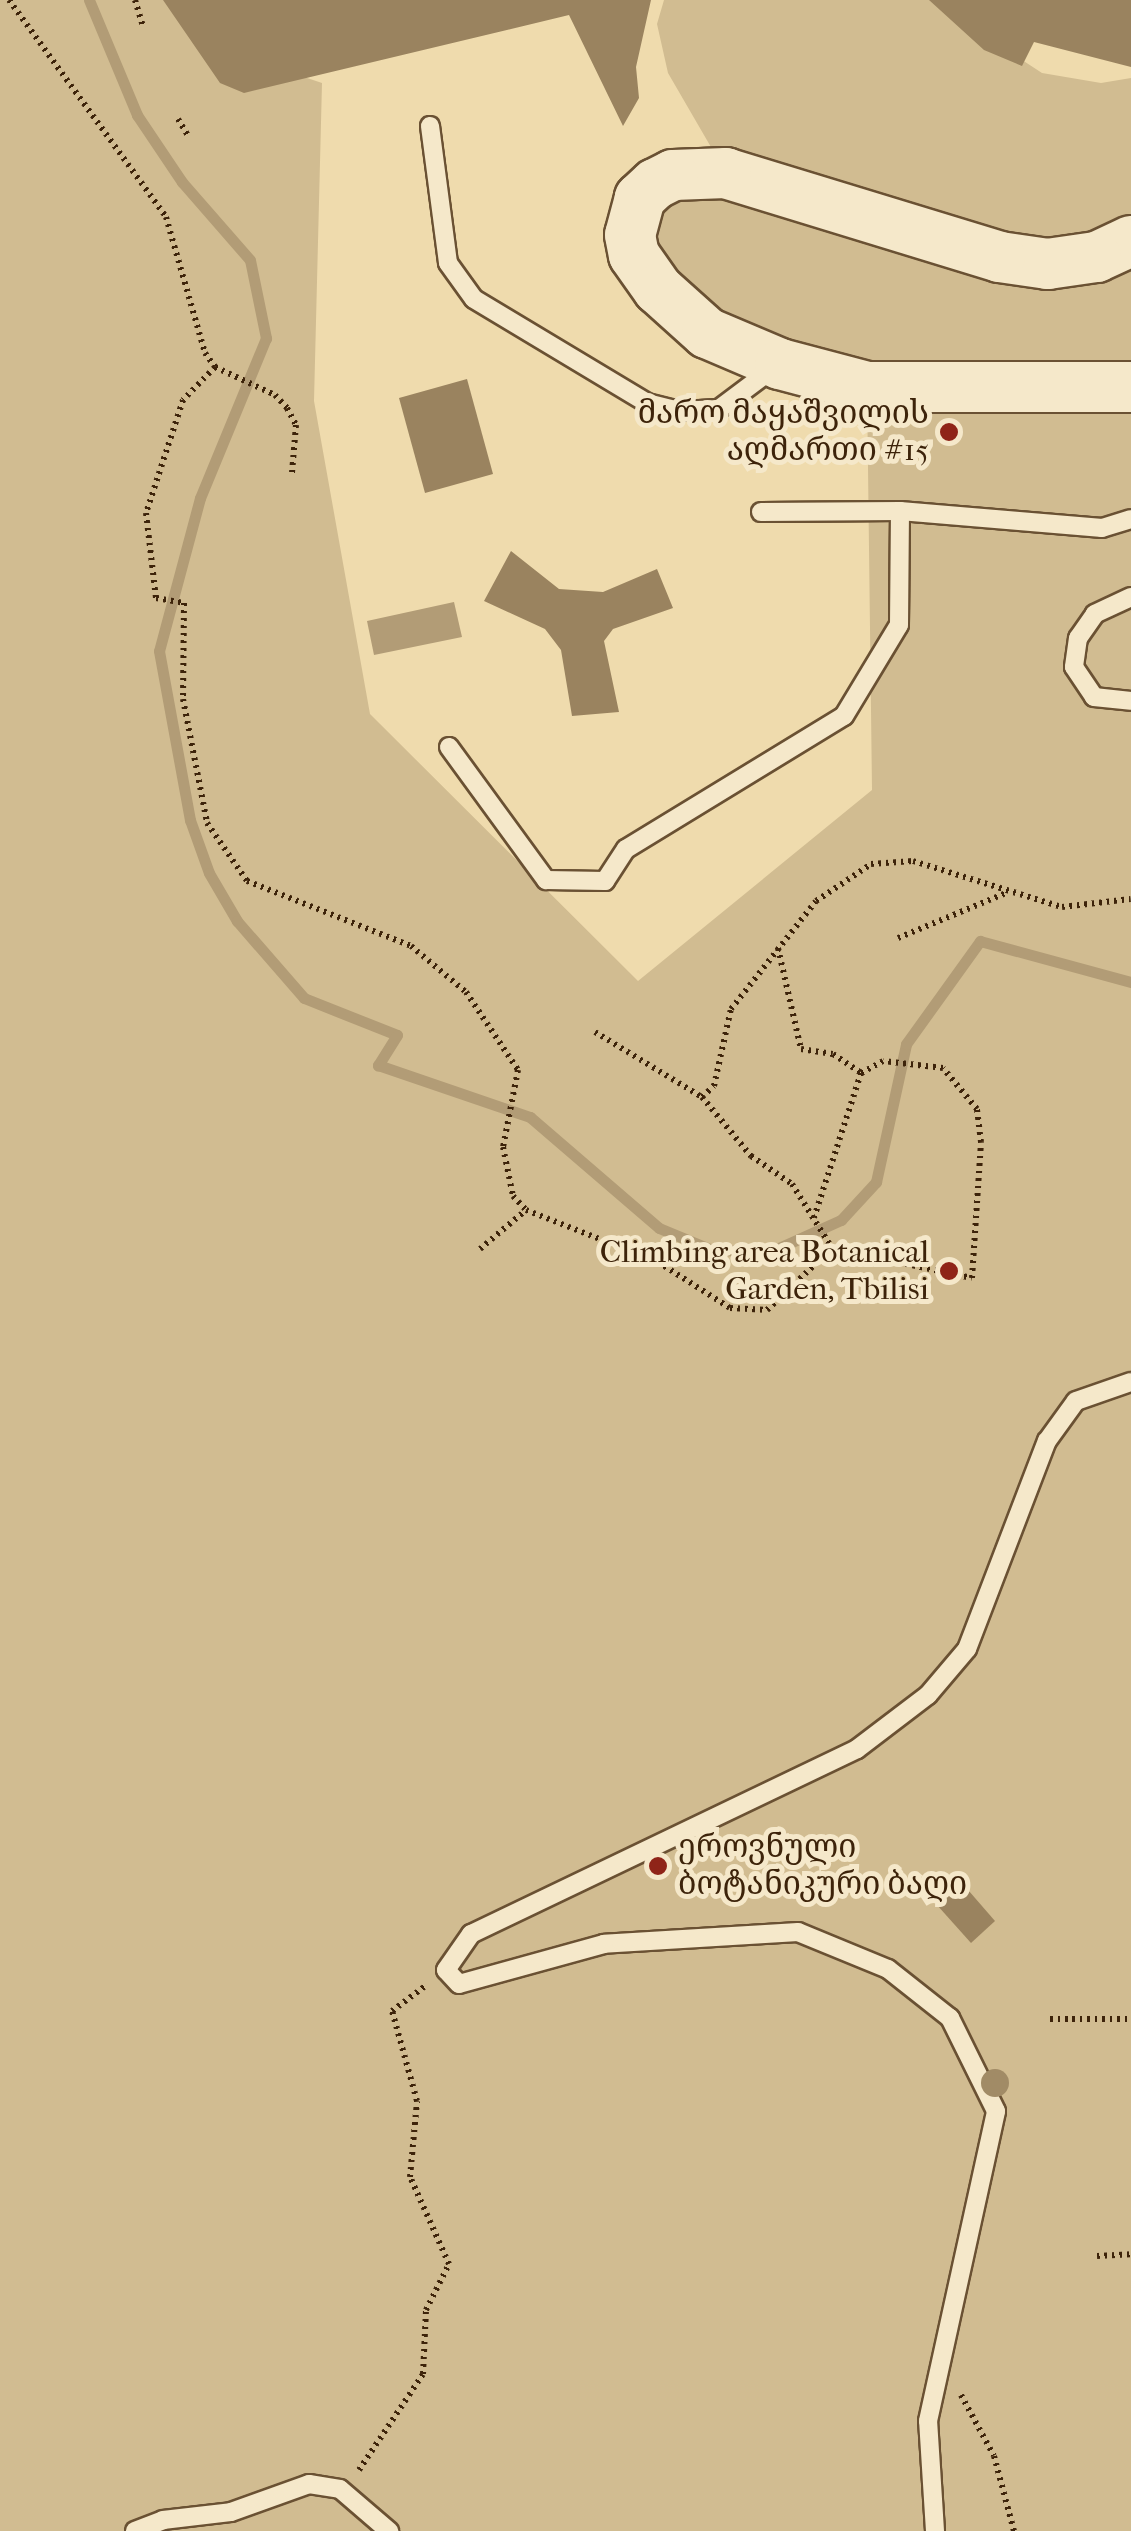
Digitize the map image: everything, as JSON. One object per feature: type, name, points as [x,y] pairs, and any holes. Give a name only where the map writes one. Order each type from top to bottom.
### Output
[{"type":"main road","points":[[1131,241],[1096,257],[1048,264],[909,232],[726,174],[673,175],[655,184],[632,216],[634,255],[658,289],[707,333],[780,364],[867,386],[1131,387]]},
{"type":"lane","points":[[430,126],[448,262],[474,299],[646,403],[678,411],[719,409],[780,364]]},
{"type":"lane","points":[[760,512],[900,511],[1102,528],[1131,518]]},
{"type":"lane","points":[[449,747],[546,880],[605,881],[626,849],[844,716],[899,625],[900,511]]},
{"type":"lane","points":[[1131,598],[1095,614],[1078,638],[1074,667],[1094,698],[1131,701]]},
{"type":"lane","points":[[935,2531],[928,2421],[996,2111],[950,2018],[888,1969],[798,1932],[604,1944],[459,1984],[446,1970],[471,1934],[857,1749],[928,1695],[968,1649],[1047,1441],[1076,1402],[1131,1382]]},
{"type":"lane","points":[[135,2531],[163,2520],[231,2512],[309,2484],[340,2489],[389,2531]]},
{"type":"path","points":[[9,0],[166,217],[196,336],[215,367],[237,381],[274,395],[296,425],[292,473]]},
{"type":"path","points":[[135,0],[143,26]]},
{"type":"path","points":[[178,119],[189,137]]},
{"type":"path","points":[[215,367],[183,400],[146,513],[156,598],[184,603],[183,699],[206,823],[247,882],[410,946],[466,992],[518,1070],[515,1100],[502,1131],[513,1196],[526,1210],[658,1262],[730,1308],[767,1310],[830,1245]]},
{"type":"path","points":[[702,1097],[714,1086],[731,1009],[816,901],[871,864],[913,860],[1007,893],[1062,906],[1131,899]]},
{"type":"path","points":[[898,938],[1007,893]]},
{"type":"path","points":[[778,947],[801,1049],[832,1054],[861,1072]]},
{"type":"path","points":[[595,1032],[702,1097],[751,1156],[792,1184],[830,1245],[972,1278],[982,1142],[977,1108],[943,1068],[883,1061],[861,1072],[816,1222]]},
{"type":"path","points":[[480,1249],[526,1210]]},
{"type":"path","points":[[340,2489],[371,2457],[423,2374],[426,2310],[449,2264],[410,2177],[417,2101],[392,2011],[446,1970]]},
{"type":"path","points":[[1050,2019],[1131,2019]]},
{"type":"path","points":[[1097,2256],[1131,2254]]},
{"type":"path","points":[[942,2358],[994,2456],[1014,2531]]},
{"type":"shaded area","points":[[0,0],[177,0],[199,42],[322,83],[314,401],[370,714],[638,981],[872,790],[867,387],[707,333],[632,216],[726,173],[668,73],[657,24],[664,0],[930,0],[1042,73],[1101,83],[1131,78],[1131,2531],[0,2531]]},
{"type":"shaded area","points":[[454,602],[462,637],[374,655],[367,621]]},
{"type":"building","points":[[163,0],[651,0],[636,67],[639,98],[623,126],[569,15],[244,93],[220,83]]},
{"type":"building","points":[[929,0],[1131,0],[1131,67],[1034,42],[1022,66],[984,50]]},
{"type":"building","points":[[467,379],[493,474],[425,493],[399,398]]},
{"type":"building","points":[[511,551],[559,589],[603,592],[657,569],[673,608],[613,629],[604,641],[619,712],[572,716],[561,650],[545,629],[484,601]]},
{"type":"building","points":[[962,1883],[995,1921],[971,1943],[937,1905]]},
{"type":"waterway","points":[[89,0],[137,115],[182,182],[250,260],[266,338],[200,498],[159,651],[190,820],[209,873],[237,921],[304,998],[397,1035],[378,1065],[530,1117],[659,1228],[712,1250],[772,1251],[841,1220],[876,1182],[906,1044],[980,941],[1131,982]]},
{"type":"place","name":"მარო მაყაშვილის აღმართი #15","points":[[949,432]]},
{"type":"place","name":"Climbing area Botanical Garden, Tbilisi","points":[[949,1271]]},
{"type":"place","name":"ეროვნული ბოტანიკური ბაღი","points":[[658,1866]]}]
